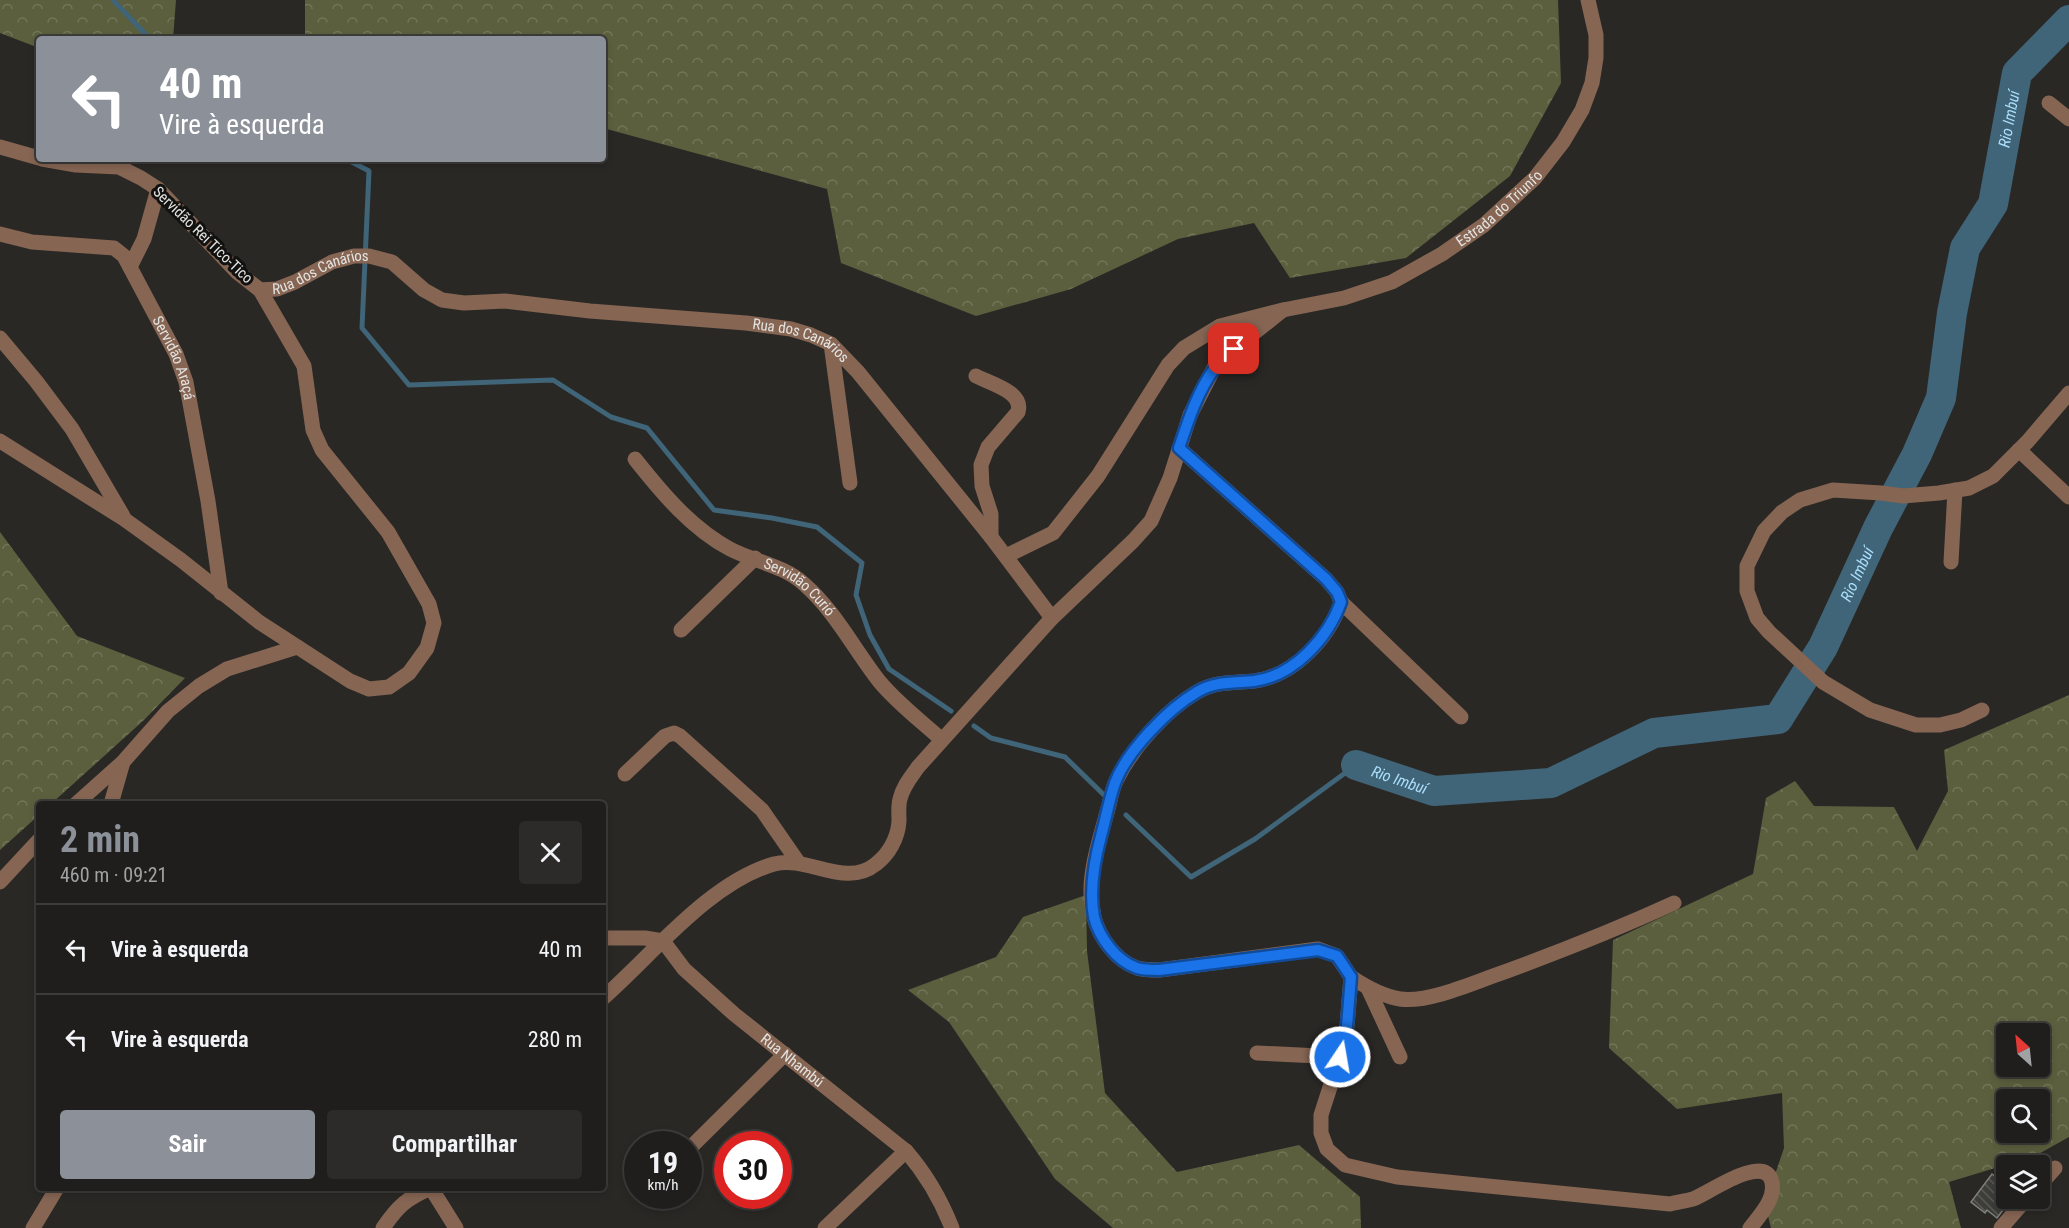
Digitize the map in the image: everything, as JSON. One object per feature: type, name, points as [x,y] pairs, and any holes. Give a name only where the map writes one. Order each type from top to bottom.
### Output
[{"type":"street","name":"Estrada do Triunfo","points":[[1006,556],[1053,533],[1098,476],[1168,365],[1184,348],[1220,326],[1344,298],[1392,282],[1442,254],[1484,225],[1535,178],[1563,142],[1582,110],[1592,83],[1596,58],[1596,34],[1588,0]]},
{"type":"street","points":[[2049,103],[2069,119]]},
{"type":"street","name":"Servidão Rei Tico-Tico","points":[[0,147],[36,158]]},
{"type":"street","name":"Servidão Rei Tico-Tico","points":[[58,162],[119,167],[158,189],[237,272],[260,290]]},
{"type":"street","points":[[130,267],[144,239],[158,189]]},
{"type":"street","name":"Servidão Araçá","points":[[0,234],[32,242],[114,249],[124,256],[176,354],[186,382],[208,501],[221,593]]},
{"type":"street","name":"Rua dos Canários","points":[[0,441],[124,519],[181,560],[259,622],[350,681],[369,689],[389,687],[409,673],[426,648],[434,623],[429,604],[388,532],[322,450],[313,430],[304,366],[260,290],[277,288],[295,282],[332,262],[361,256],[392,262],[424,290],[442,300],[464,303],[505,301],[591,311],[746,323],[791,329],[831,344],[858,372],[1006,556],[1052,618]]},
{"type":"street","points":[[606,995],[700,908],[756,871],[777,863],[798,862],[834,872],[865,872],[888,853],[896,837],[898,809],[904,786],[942,740],[1052,618],[1151,521],[1170,478],[1190,415],[1214,368],[1283,310]]},
{"type":"street","points":[[0,338],[72,429],[124,519]]},
{"type":"street","points":[[831,344],[850,483]]},
{"type":"street","points":[[976,376],[1011,393],[1018,399],[1020,405],[1018,412],[988,447],[981,465],[982,486],[991,514],[991,537]]},
{"type":"street","points":[[1982,710],[1961,720],[1940,725],[1916,725],[1870,710],[1823,682],[1757,618],[1747,591],[1747,566],[1764,531],[1782,512],[1800,500],[1833,490],[1903,496],[1955,490],[1970,488],[1993,476],[2069,393]]},
{"type":"street","points":[[1179,448],[1326,579],[1337,592],[1341,602],[1461,717]]},
{"type":"street","points":[[2019,450],[2069,497]]},
{"type":"street","name":"Servidão Curió","points":[[635,459],[665,497],[731,549],[782,569],[802,581],[815,593],[881,683],[942,740]]},
{"type":"street","points":[[1951,562],[1955,490]]},
{"type":"street","points":[[681,630],[755,558]]},
{"type":"street","points":[[1341,602],[1324,635],[1289,669],[1273,678],[1215,684],[1197,692],[1175,708],[1131,755],[1116,781],[1097,851],[1091,894],[1095,920],[1109,946],[1121,959],[1137,968],[1159,970],[1318,950],[1337,956],[1351,977],[1368,988],[1402,1000],[1459,989],[1600,936],[1674,903]]},
{"type":"street","points":[[79,801],[123,762],[168,711],[199,686],[227,669],[297,647]]},
{"type":"street","points":[[625,774],[665,736],[674,733],[680,736],[762,810],[798,862]]},
{"type":"street","points":[[112,801],[123,762]]},
{"type":"street","points":[[0,882],[36,843]]},
{"type":"street","points":[[606,938],[645,938],[663,941]]},
{"type":"street","name":"Rua Nhambú","points":[[663,941],[684,969],[708,992],[906,1151],[920,1167],[936,1193],[952,1228]]},
{"type":"street","points":[[1351,977],[1347,1026],[1340,1057],[1321,1115],[1321,1133],[1328,1149],[1345,1165],[1397,1177],[1670,1204],[1693,1199],[1748,1172],[1762,1170],[1773,1182],[1773,1193],[1750,1228]]},
{"type":"street","points":[[1368,988],[1400,1058]]},
{"type":"street","points":[[1257,1053],[1340,1057]]},
{"type":"street","points":[[702,1136],[785,1054]]},
{"type":"street","points":[[825,1228],[906,1151]]},
{"type":"street","points":[[2050,1174],[2055,1168]]},
{"type":"street","points":[[33,1228],[55,1191]]},
{"type":"street","points":[[383,1228],[400,1205],[424,1191]]},
{"type":"street","points":[[433,1191],[456,1228]]},
{"type":"street","points":[[2001,1228],[2017,1209]]},
{"type":"green space","points":[[0,0],[176,0],[173,36],[36,36],[36,47],[0,33]]},
{"type":"green space","points":[[305,0],[1558,0],[1561,83],[1510,176],[1406,258],[1290,278],[1254,223],[1178,239],[1071,289],[976,316],[841,263],[827,189],[606,129],[606,36],[305,36]]},
{"type":"green space","points":[[0,532],[77,636],[185,678],[144,720],[54,801],[36,801],[36,818],[0,850]]},
{"type":"green space","points":[[2069,695],[2069,1137],[2037,1155],[1996,1155],[1996,1168],[1949,1182],[1961,1228],[1771,1228],[1765,1204],[1784,1148],[1782,1093],[1677,1109],[1609,1048],[1613,940],[1753,874],[1766,798],[1795,781],[1814,806],[1894,807],[1917,851],[1948,791],[1944,750]]},
{"type":"green space","points":[[1086,895],[1087,951],[1105,1093],[1177,1172],[1299,1145],[1360,1197],[1361,1228],[1113,1228],[1055,1179],[949,1022],[908,990],[996,957],[1023,917]]},
{"type":"building","points":[[1992,1174],[1996,1177],[1996,1209],[2004,1209],[1997,1218],[1987,1210],[1985,1213],[1971,1202]]},
{"type":"waterway","points":[[113,0],[147,36]]},
{"type":"waterway","name":"Rio Imbuí","points":[[1356,765],[1434,791],[1551,783],[1654,733],[1778,719],[1823,647],[1878,528],[1917,454],[1941,398],[1952,313],[1965,248],[1993,204],[2017,73],[2069,20]]},
{"type":"waterway","points":[[352,162],[369,171],[362,328],[409,385],[553,380],[611,417],[647,428],[714,510],[817,527],[862,563],[856,595],[870,635],[889,669],[951,711]]},
{"type":"waterway","points":[[974,726],[991,738],[1065,757],[1104,795]]},
{"type":"waterway","points":[[1126,815],[1191,877],[1255,839],[1356,765]]},
{"type":"route","points":[[1234,349],[1214,368],[1203,387],[1190,415],[1179,448],[1332,584],[1341,602],[1324,635],[1289,669],[1273,678],[1215,684],[1197,692],[1175,708],[1150,732],[1131,755],[1116,781],[1097,851],[1091,894],[1095,920],[1109,946],[1121,959],[1137,968],[1159,970],[1287,952],[1318,950],[1337,956],[1351,977],[1347,1026],[1340,1057]]}]
